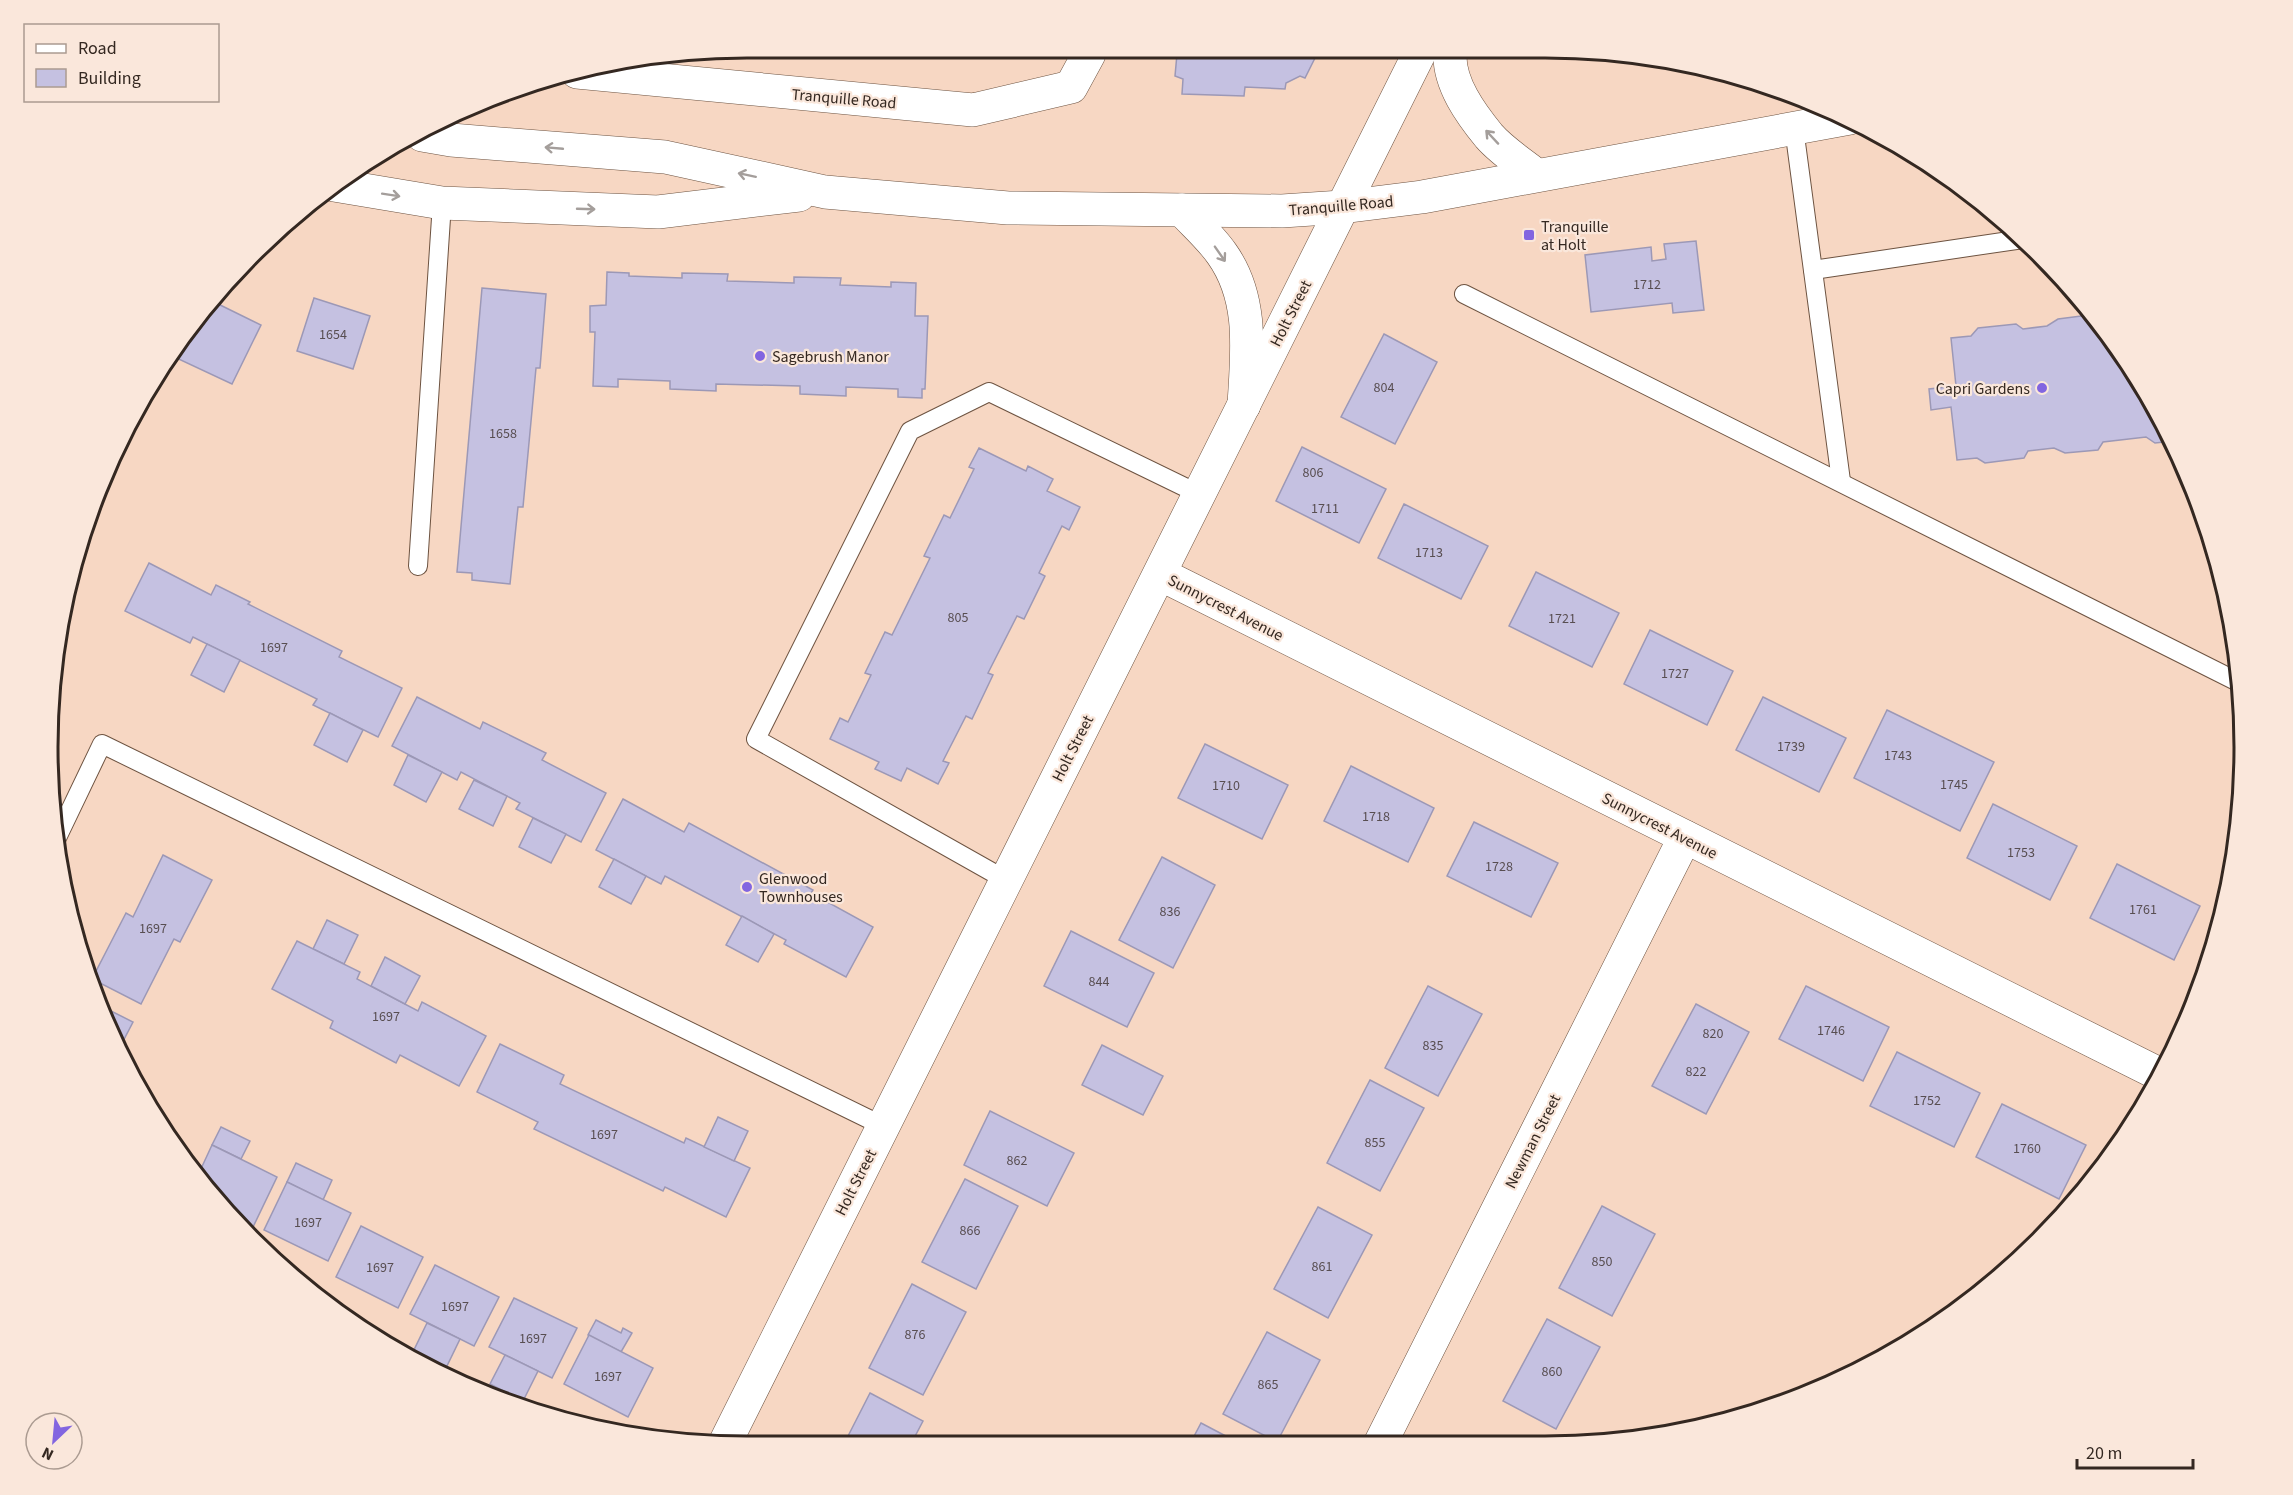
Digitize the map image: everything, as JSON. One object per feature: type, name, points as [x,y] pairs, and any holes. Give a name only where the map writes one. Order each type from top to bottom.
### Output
[{"type":"street","name":"Tranquille Road","points":[[602,74],[973,110],[1071,87],[1087,58]]},
{"type":"street","name":"Holt Street","points":[[729,1436],[1417,58]]},
{"type":"street","points":[[1450,58],[1459,93],[1490,138],[1536,175]]},
{"type":"street","name":"Tranquille Road","points":[[431,136],[665,157],[825,192],[1008,208],[1282,211],[1342,207],[1422,197],[1832,122]]},
{"type":"street","name":"Tranquille Road","points":[[348,187],[442,203],[658,212],[825,192]]},
{"type":"street","points":[[1182,210],[1222,254],[1242,294],[1247,323],[1244,405]]},
{"type":"street","name":"Sunnycrest Avenue","points":[[1160,574],[2153,1071]]},
{"type":"street","name":"Newman Street","points":[[1384,1436],[1685,837]]},
{"type":"lane","points":[[1794,129],[1841,482]]},
{"type":"lane","points":[[418,566],[442,203]]},
{"type":"lane","points":[[1813,270],[2012,241]]},
{"type":"lane","points":[[1464,294],[2231,678]]},
{"type":"lane","points":[[1006,880],[756,739],[910,431],[989,392],[1199,494]]},
{"type":"lane","points":[[63,825],[102,744],[883,1126]]},
{"type":"building","points":[[1177,58],[1315,58],[1305,78],[1300,76],[1286,83],[1285,89],[1245,87],[1244,96],[1182,94],[1183,79],[1175,76]]},
{"type":"building","points":[[1696,241],[1704,310],[1673,313],[1672,303],[1591,312],[1585,255],[1651,247],[1652,261],[1666,259],[1664,244]]},
{"type":"building","name":"Sagebrush Manor","points":[[607,272],[629,273],[629,276],[682,278],[682,273],[728,274],[727,281],[794,283],[794,277],[841,278],[840,285],[891,287],[891,282],[916,283],[915,316],[928,316],[925,389],[922,389],[922,398],[898,397],[898,389],[846,387],[846,396],[800,394],[800,386],[716,384],[716,391],[670,389],[670,381],[618,379],[618,387],[593,386],[595,332],[590,332],[590,306],[606,305]]},
{"type":"building","points":[[482,288],[546,294],[540,368],[536,368],[523,507],[518,507],[510,584],[472,580],[472,573],[457,572]]},
{"type":"building","points":[[314,298],[370,316],[353,369],[297,351]]},
{"type":"building","points":[[220,305],[261,325],[232,384],[179,359]]},
{"type":"building","name":"Capri Gardens","points":[[2082,316],[2118,365],[2163,442],[2155,443],[2146,437],[2103,442],[2098,450],[2065,453],[2054,448],[2028,451],[2024,458],[1985,463],[1977,458],[1957,460],[1951,407],[1931,410],[1929,389],[1956,386],[1951,338],[1971,336],[1978,328],[2016,324],[2023,329],[2047,326],[2058,319]]},
{"type":"building","points":[[1384,334],[1437,362],[1395,444],[1341,417]]},
{"type":"building","points":[[1302,447],[1386,489],[1359,543],[1276,501]]},
{"type":"building","points":[[979,448],[1026,471],[1028,466],[1053,479],[1047,491],[1080,507],[1069,530],[1062,526],[1039,573],[1045,576],[1024,619],[1017,616],[988,673],[993,675],[972,719],[966,716],[943,761],[949,763],[938,784],[907,768],[901,781],[875,769],[879,762],[830,739],[840,718],[848,722],[871,675],[865,673],[885,632],[892,635],[930,558],[924,556],[944,515],[950,518],[974,469],[969,467]]},
{"type":"building","points":[[1404,504],[1488,546],[1461,599],[1378,558]]},
{"type":"building","points":[[149,563],[211,595],[216,585],[250,602],[248,604],[342,651],[339,657],[402,688],[378,737],[313,705],[317,699],[193,637],[190,643],[125,611]]},
{"type":"building","points":[[1536,572],[1619,613],[1592,667],[1509,626]]},
{"type":"building","points":[[1650,630],[1733,671],[1707,725],[1624,684]]},
{"type":"building","points":[[207,644],[240,660],[224,692],[191,675]]},
{"type":"building","points":[[417,697],[480,729],[483,722],[546,753],[542,760],[606,793],[581,842],[516,809],[520,803],[461,772],[457,780],[392,746]]},
{"type":"building","points":[[1763,697],[1846,738],[1819,792],[1736,750]]},
{"type":"building","points":[[1887,710],[1994,762],[1960,831],[1854,778]]},
{"type":"building","points":[[330,713],[363,730],[347,762],[314,745]]},
{"type":"building","points":[[1205,744],[1288,785],[1262,839],[1178,798]]},
{"type":"building","points":[[408,755],[442,772],[426,802],[394,785]]},
{"type":"building","points":[[1351,766],[1434,808],[1408,862],[1324,821]]},
{"type":"building","points":[[474,780],[507,796],[493,826],[459,809]]},
{"type":"building","name":"Glenwood Townhouses","points":[[623,799],[684,832],[689,823],[813,890],[811,893],[873,927],[846,977],[784,944],[786,940],[665,876],[661,884],[596,850]]},
{"type":"building","points":[[1993,804],[2077,846],[2050,900],[1967,858]]},
{"type":"building","points":[[533,818],[566,834],[551,863],[519,847]]},
{"type":"building","points":[[1474,822],[1558,863],[1531,917],[1447,876]]},
{"type":"building","points":[[163,855],[212,880],[180,942],[174,939],[141,1004],[100,983],[96,971],[126,913],[133,917]]},
{"type":"building","points":[[1162,857],[1215,885],[1173,968],[1119,940]]},
{"type":"building","points":[[614,859],[646,876],[631,904],[599,887]]},
{"type":"building","points":[[2117,864],[2200,906],[2174,960],[2090,918]]},
{"type":"building","points":[[742,916],[774,934],[758,962],[726,945]]},
{"type":"building","points":[[327,920],[358,935],[344,964],[313,949]]},
{"type":"building","points":[[1071,931],[1154,973],[1127,1027],[1044,986]]},
{"type":"building","points":[[297,941],[360,972],[357,979],[418,1011],[422,1002],[486,1036],[459,1086],[400,1055],[396,1063],[330,1028],[333,1021],[272,989]]},
{"type":"building","points":[[385,957],[420,976],[405,1004],[371,986]]},
{"type":"building","points":[[1428,986],[1482,1014],[1438,1096],[1385,1068]]},
{"type":"building","points":[[1806,986],[1889,1027],[1863,1081],[1779,1039]]},
{"type":"building","points":[[1696,1004],[1749,1032],[1706,1114],[1652,1086]]},
{"type":"building","points":[[111,1011],[133,1022],[124,1039]]},
{"type":"building","points":[[500,1044],[564,1075],[560,1084],[684,1143],[686,1138],[750,1168],[726,1217],[665,1187],[663,1191],[534,1129],[538,1122],[477,1092]]},
{"type":"building","points":[[1102,1045],[1163,1076],[1143,1115],[1082,1085]]},
{"type":"building","points":[[1897,1052],[1980,1093],[1954,1147],[1870,1106]]},
{"type":"building","points":[[1370,1080],[1424,1108],[1380,1191],[1327,1163]]},
{"type":"building","points":[[2002,1104],[2086,1145],[2059,1199],[1976,1157]]},
{"type":"building","points":[[990,1111],[1074,1153],[1047,1206],[964,1165]]},
{"type":"building","points":[[718,1117],[748,1131],[734,1161],[704,1147]]},
{"type":"building","points":[[221,1127],[250,1141],[241,1159],[212,1145]]},
{"type":"building","points":[[212,1145],[277,1177],[253,1227],[229,1202],[201,1168]]},
{"type":"building","points":[[296,1163],[332,1180],[323,1200],[287,1182]]},
{"type":"building","points":[[965,1179],[1018,1206],[976,1289],[922,1262]]},
{"type":"building","points":[[287,1182],[351,1213],[328,1261],[264,1230]]},
{"type":"building","points":[[1602,1206],[1655,1234],[1612,1316],[1559,1288]]},
{"type":"building","points":[[1318,1207],[1372,1235],[1328,1318],[1274,1289]]},
{"type":"building","points":[[361,1226],[423,1257],[398,1308],[336,1277]]},
{"type":"building","points":[[435,1265],[499,1297],[474,1346],[410,1314]]},
{"type":"building","points":[[912,1284],[966,1312],[923,1395],[869,1368]]},
{"type":"building","points":[[514,1298],[577,1328],[552,1378],[489,1347]]},
{"type":"building","points":[[1547,1319],[1600,1347],[1556,1429],[1503,1401]]},
{"type":"building","points":[[596,1320],[621,1333],[623,1328],[632,1333],[621,1352],[588,1335]]},
{"type":"building","points":[[427,1323],[460,1339],[447,1367],[414,1350]]},
{"type":"building","points":[[1267,1332],[1320,1360],[1280,1436],[1265,1436],[1223,1414]]},
{"type":"building","points":[[589,1335],[653,1368],[628,1417],[564,1384]]},
{"type":"building","points":[[505,1355],[538,1371],[524,1399],[490,1384]]},
{"type":"building","points":[[870,1393],[923,1421],[915,1436],[848,1436]]},
{"type":"building","points":[[1201,1423],[1226,1436],[1194,1436]]},
{"type":"place","name":"Tranquille at Holt","points":[[1529,235]]},
{"type":"place","name":"Sagebrush Manor","points":[[760,356]]},
{"type":"place","name":"Capri Gardens","points":[[2042,388]]},
{"type":"place","name":"Glenwood Townhouses","points":[[747,887]]}]
